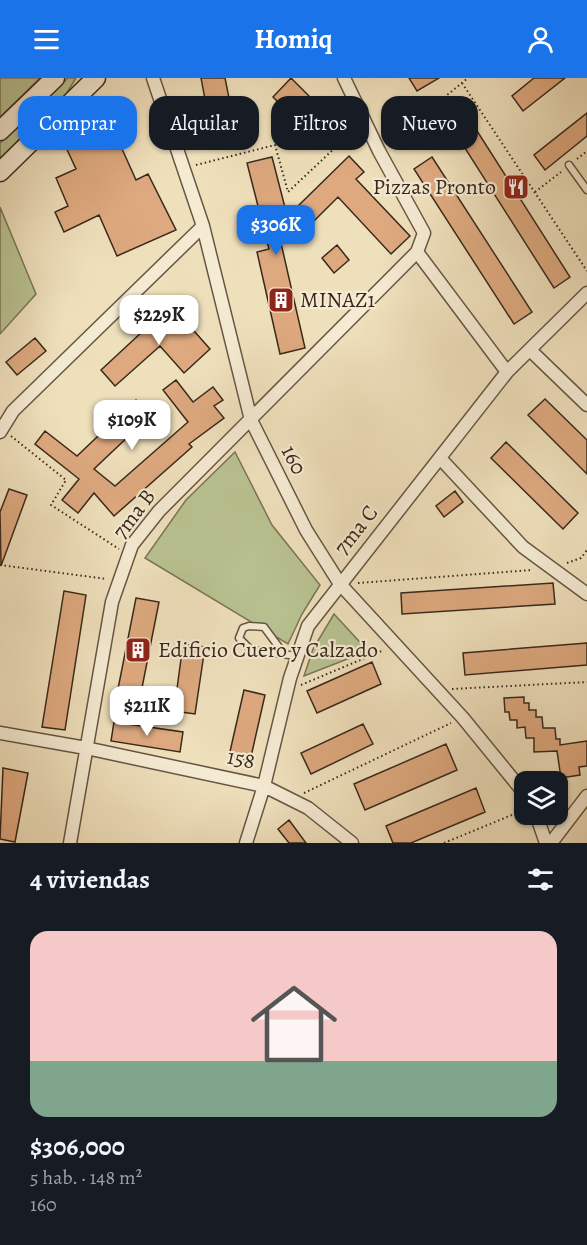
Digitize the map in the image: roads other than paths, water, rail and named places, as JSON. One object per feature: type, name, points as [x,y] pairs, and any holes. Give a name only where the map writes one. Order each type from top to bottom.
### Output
[{"type":"main road","points":[[0,131],[56,78]]},
{"type":"main road","points":[[0,172],[96,78]]},
{"type":"street","name":"160","points":[[153,78],[203,226],[251,420],[306,530],[340,584],[463,718],[514,781]]},
{"type":"street","name":"7ma B","points":[[70,843],[112,602],[132,545],[159,511],[417,252],[424,233],[379,151],[344,78]]},
{"type":"street","points":[[1,430],[14,411],[203,226]]},
{"type":"street","points":[[417,252],[507,372]]},
{"type":"street","name":"7ma C","points":[[246,843],[264,786],[287,691],[308,626],[507,372],[587,293]]},
{"type":"street","points":[[530,350],[587,405]]},
{"type":"street","points":[[440,458],[523,547],[587,594]]},
{"type":"street","name":"158","points":[[0,733],[86,748],[264,786],[308,808],[352,843]]},
{"type":"street","points":[[551,843],[587,796]]},
{"type":"street","points":[[540,825],[546,843]]},
{"type":"lane","points":[[569,165],[587,190]]},
{"type":"lane","points":[[284,654],[264,627],[243,628],[239,638],[251,650],[298,656]]},
{"type":"place","name":"Pizzas Pronto","points":[[516,187]]},
{"type":"place","name":"MINAZ1","points":[[281,300]]},
{"type":"place","name":"Edificio Cuero y Calzado","points":[[138,650]]}]
